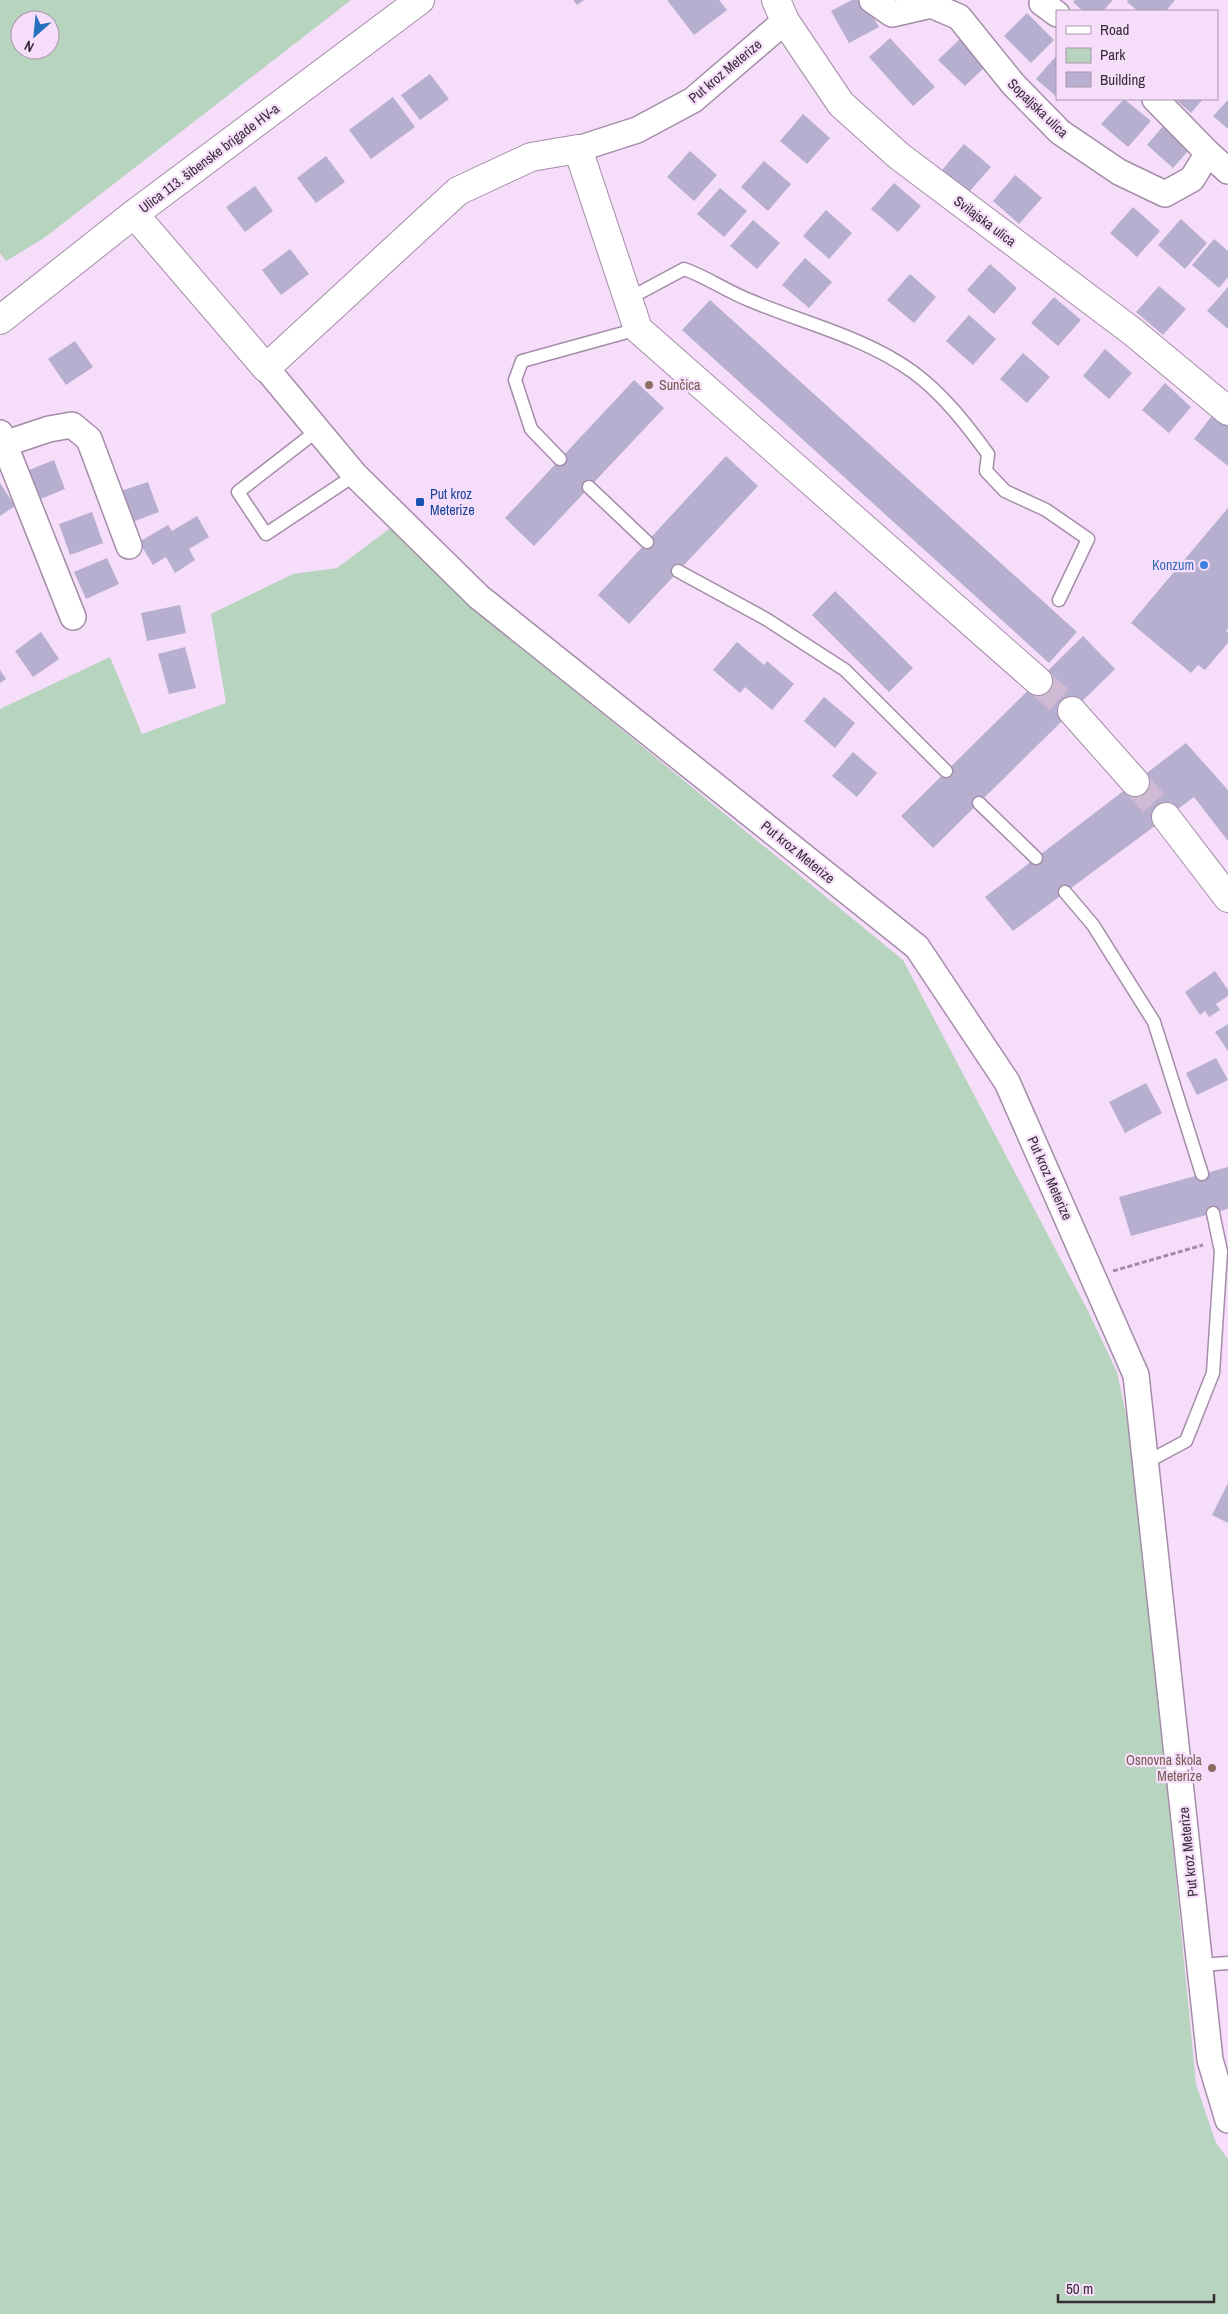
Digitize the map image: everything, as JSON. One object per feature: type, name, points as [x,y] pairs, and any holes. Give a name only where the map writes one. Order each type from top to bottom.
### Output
[{"type":"street","name":"Ulica 113. šibenske brigade HV-a","points":[[0,320],[134,214],[420,0]]},
{"type":"street","name":"Sopaljska ulica","points":[[872,0],[892,14],[931,5],[959,16],[1013,84],[1060,132],[1119,172],[1165,194],[1192,179],[1208,153]]},
{"type":"street","name":"Put kroz Meterize","points":[[266,368],[458,191],[531,157],[578,149],[637,130],[693,100],[780,10]]},
{"type":"street","name":"Svilajska ulica","points":[[780,10],[841,104],[899,156],[1133,332],[1228,412]]},
{"type":"street","points":[[1156,100],[1228,171]]},
{"type":"street","points":[[578,149],[638,329],[1038,681]]},
{"type":"street","name":"Put kroz Meterize","points":[[134,214],[355,475],[479,597],[916,947],[1008,1082],[1136,1375],[1210,2060],[1228,2120]]},
{"type":"street","points":[[73,617],[2,439],[72,425],[89,439],[129,546]]},
{"type":"street","points":[[1072,711],[1136,782]]},
{"type":"street","points":[[1166,817],[1228,898]]},
{"type":"lane","points":[[628,299],[684,268],[705,276],[746,299],[870,347],[913,372],[959,414],[988,454],[986,471],[1005,491],[1046,510],[1088,539],[1059,600]]},
{"type":"lane","points":[[560,459],[531,429],[516,380],[522,361],[638,329]]},
{"type":"lane","points":[[318,430],[238,492],[266,534],[355,475]]},
{"type":"lane","points":[[590,487],[647,542]]},
{"type":"lane","points":[[678,571],[766,619],[845,670],[946,771]]},
{"type":"lane","points":[[979,803],[1036,858]]},
{"type":"lane","points":[[1066,892],[1093,925],[1154,1022],[1202,1174]]},
{"type":"lane","points":[[1146,1462],[1186,1442],[1213,1373],[1220,1251],[1213,1213]]},
{"type":"lane","points":[[1200,1965],[1228,1963]]},
{"type":"path","points":[[1093,1277],[1219,1240]]},
{"type":"green space","points":[[0,0],[351,0],[44,238],[6,261],[0,253]]},
{"type":"green space","points":[[393,526],[472,607],[903,960],[1088,1311],[1117,1372],[1135,1458],[1196,2084],[1216,2143],[1228,2159],[1228,2314],[0,2314],[0,709],[110,657],[142,734],[226,703],[211,614],[293,574],[337,568]]},
{"type":"building","points":[[573,0],[584,0],[577,5]]},
{"type":"building","points":[[667,0],[719,0],[727,10],[694,35]]},
{"type":"building","points":[[852,0],[863,0],[879,27],[849,43],[831,11]]},
{"type":"building","points":[[1075,0],[1113,0],[1104,10],[1082,10],[1073,2]]},
{"type":"building","points":[[1128,0],[1175,0],[1167,10],[1137,10],[1127,2]]},
{"type":"building","points":[[1027,13],[1054,40],[1031,63],[1004,36]]},
{"type":"building","points":[[890,38],[935,87],[913,106],[869,57]]},
{"type":"building","points":[[961,38],[987,65],[965,86],[938,60]]},
{"type":"building","points":[[1056,56],[1056,96],[1036,79]]},
{"type":"building","points":[[430,74],[449,99],[420,120],[401,95]]},
{"type":"building","points":[[393,97],[415,127],[371,159],[349,130]]},
{"type":"building","points":[[1123,100],[1151,121],[1128,147],[1101,124]]},
{"type":"building","points":[[1176,100],[1202,100],[1191,113]]},
{"type":"building","points":[[1228,100],[1228,129],[1213,116]]},
{"type":"building","points":[[803,114],[830,138],[807,164],[780,141]]},
{"type":"building","points":[[1169,119],[1196,142],[1173,168],[1147,145]]},
{"type":"building","points":[[964,144],[991,167],[968,193],[942,170]]},
{"type":"building","points":[[690,151],[717,175],[694,201],[667,177]]},
{"type":"building","points":[[326,156],[345,182],[316,203],[297,178]]},
{"type":"building","points":[[764,161],[791,184],[768,211],[741,187]]},
{"type":"building","points":[[1015,175],[1042,198],[1019,224],[993,201]]},
{"type":"building","points":[[894,183],[921,206],[898,232],[871,209]]},
{"type":"building","points":[[255,186],[273,211],[245,232],[226,207]]},
{"type":"building","points":[[720,188],[747,211],[724,237],[697,214]]},
{"type":"building","points":[[1133,207],[1160,231],[1137,257],[1110,233]]},
{"type":"building","points":[[826,210],[852,233],[829,259],[803,236]]},
{"type":"building","points":[[1181,219],[1207,243],[1185,269],[1158,245]]},
{"type":"building","points":[[753,220],[780,243],[757,269],[730,246]]},
{"type":"building","points":[[1214,239],[1228,251],[1228,277],[1219,288],[1192,265]]},
{"type":"building","points":[[290,249],[309,274],[281,295],[262,270]]},
{"type":"building","points":[[805,258],[832,282],[809,308],[782,285]]},
{"type":"building","points":[[990,264],[1017,288],[994,314],[967,290]]},
{"type":"building","points":[[910,274],[936,297],[914,323],[887,300]]},
{"type":"building","points":[[1159,286],[1186,309],[1163,335],[1136,312]]},
{"type":"building","points":[[1228,287],[1228,329],[1207,311]]},
{"type":"building","points":[[1054,297],[1081,320],[1058,346],[1031,323]]},
{"type":"building","points":[[710,300],[1077,632],[1049,663],[682,330]]},
{"type":"building","points":[[969,315],[996,339],[973,365],[946,341]]},
{"type":"building","points":[[75,341],[93,367],[66,385],[48,359]]},
{"type":"building","points":[[1105,349],[1132,373],[1109,399],[1083,376]]},
{"type":"building","points":[[1023,353],[1050,377],[1027,403],[1000,379]]},
{"type":"building","points":[[634,380],[664,408],[534,546],[505,518]]},
{"type":"building","points":[[1165,383],[1191,407],[1169,433],[1142,410]]},
{"type":"building","points":[[1214,413],[1228,425],[1228,466],[1194,439]]},
{"type":"building","points":[[726,456],[758,486],[629,624],[598,595]]},
{"type":"building","points":[[54,460],[65,489],[36,501],[24,472]]},
{"type":"building","points":[[148,482],[159,512],[127,524],[115,493]]},
{"type":"building","points":[[0,483],[15,506],[0,516]]},
{"type":"building","name":"Konzum","points":[[1228,508],[1228,628],[1226,631],[1228,633],[1228,643],[1205,670],[1198,665],[1191,673],[1131,623]]},
{"type":"building","points":[[92,512],[103,543],[70,555],[59,524]]},
{"type":"building","points":[[197,516],[209,537],[189,549],[195,560],[175,573],[166,557],[153,565],[139,542],[168,525],[172,531]]},
{"type":"building","points":[[107,558],[119,584],[86,599],[74,572]]},
{"type":"building","points":[[835,591],[913,668],[889,692],[812,615]]},
{"type":"building","points":[[180,605],[186,633],[147,641],[141,613]]},
{"type":"building","points":[[41,632],[59,659],[33,677],[15,651]]},
{"type":"building","points":[[1083,636],[1115,669],[933,848],[901,816]]},
{"type":"building","points":[[737,642],[764,665],[767,661],[794,684],[772,710],[745,687],[740,693],[713,670]]},
{"type":"building","points":[[185,647],[196,688],[169,694],[158,654]]},
{"type":"building","points":[[0,670],[6,679],[0,683]]},
{"type":"building","points":[[824,697],[855,723],[835,748],[804,721]]},
{"type":"building","points":[[1186,743],[1228,790],[1228,841],[1194,797],[1013,931],[985,897]]},
{"type":"building","points":[[853,752],[877,773],[857,797],[832,776]]},
{"type":"building","points":[[1215,971],[1228,990],[1228,996],[1216,1004],[1220,1010],[1209,1017],[1205,1011],[1200,1015],[1185,992]]},
{"type":"building","points":[[1228,1024],[1228,1051],[1215,1032]]},
{"type":"building","points":[[1216,1058],[1228,1080],[1197,1095],[1186,1073]]},
{"type":"building","points":[[1146,1083],[1162,1113],[1125,1133],[1109,1102]]},
{"type":"building","points":[[1228,1167],[1228,1209],[1131,1236],[1119,1197]]},
{"type":"building","points":[[1228,1483],[1228,1523],[1212,1515]]},
{"type":"tunnel","points":[[1038,681],[1072,711]]},
{"type":"tunnel","points":[[1135,782],[1166,817]]},
{"type":"place","name":"Sunčica","points":[[649,385]]},
{"type":"place","name":"Put kroz Meterize","points":[[420,502]]},
{"type":"place","name":"Konzum","points":[[1204,565]]},
{"type":"place","name":"Osnovna škola Meterize","points":[[1212,1768]]}]
